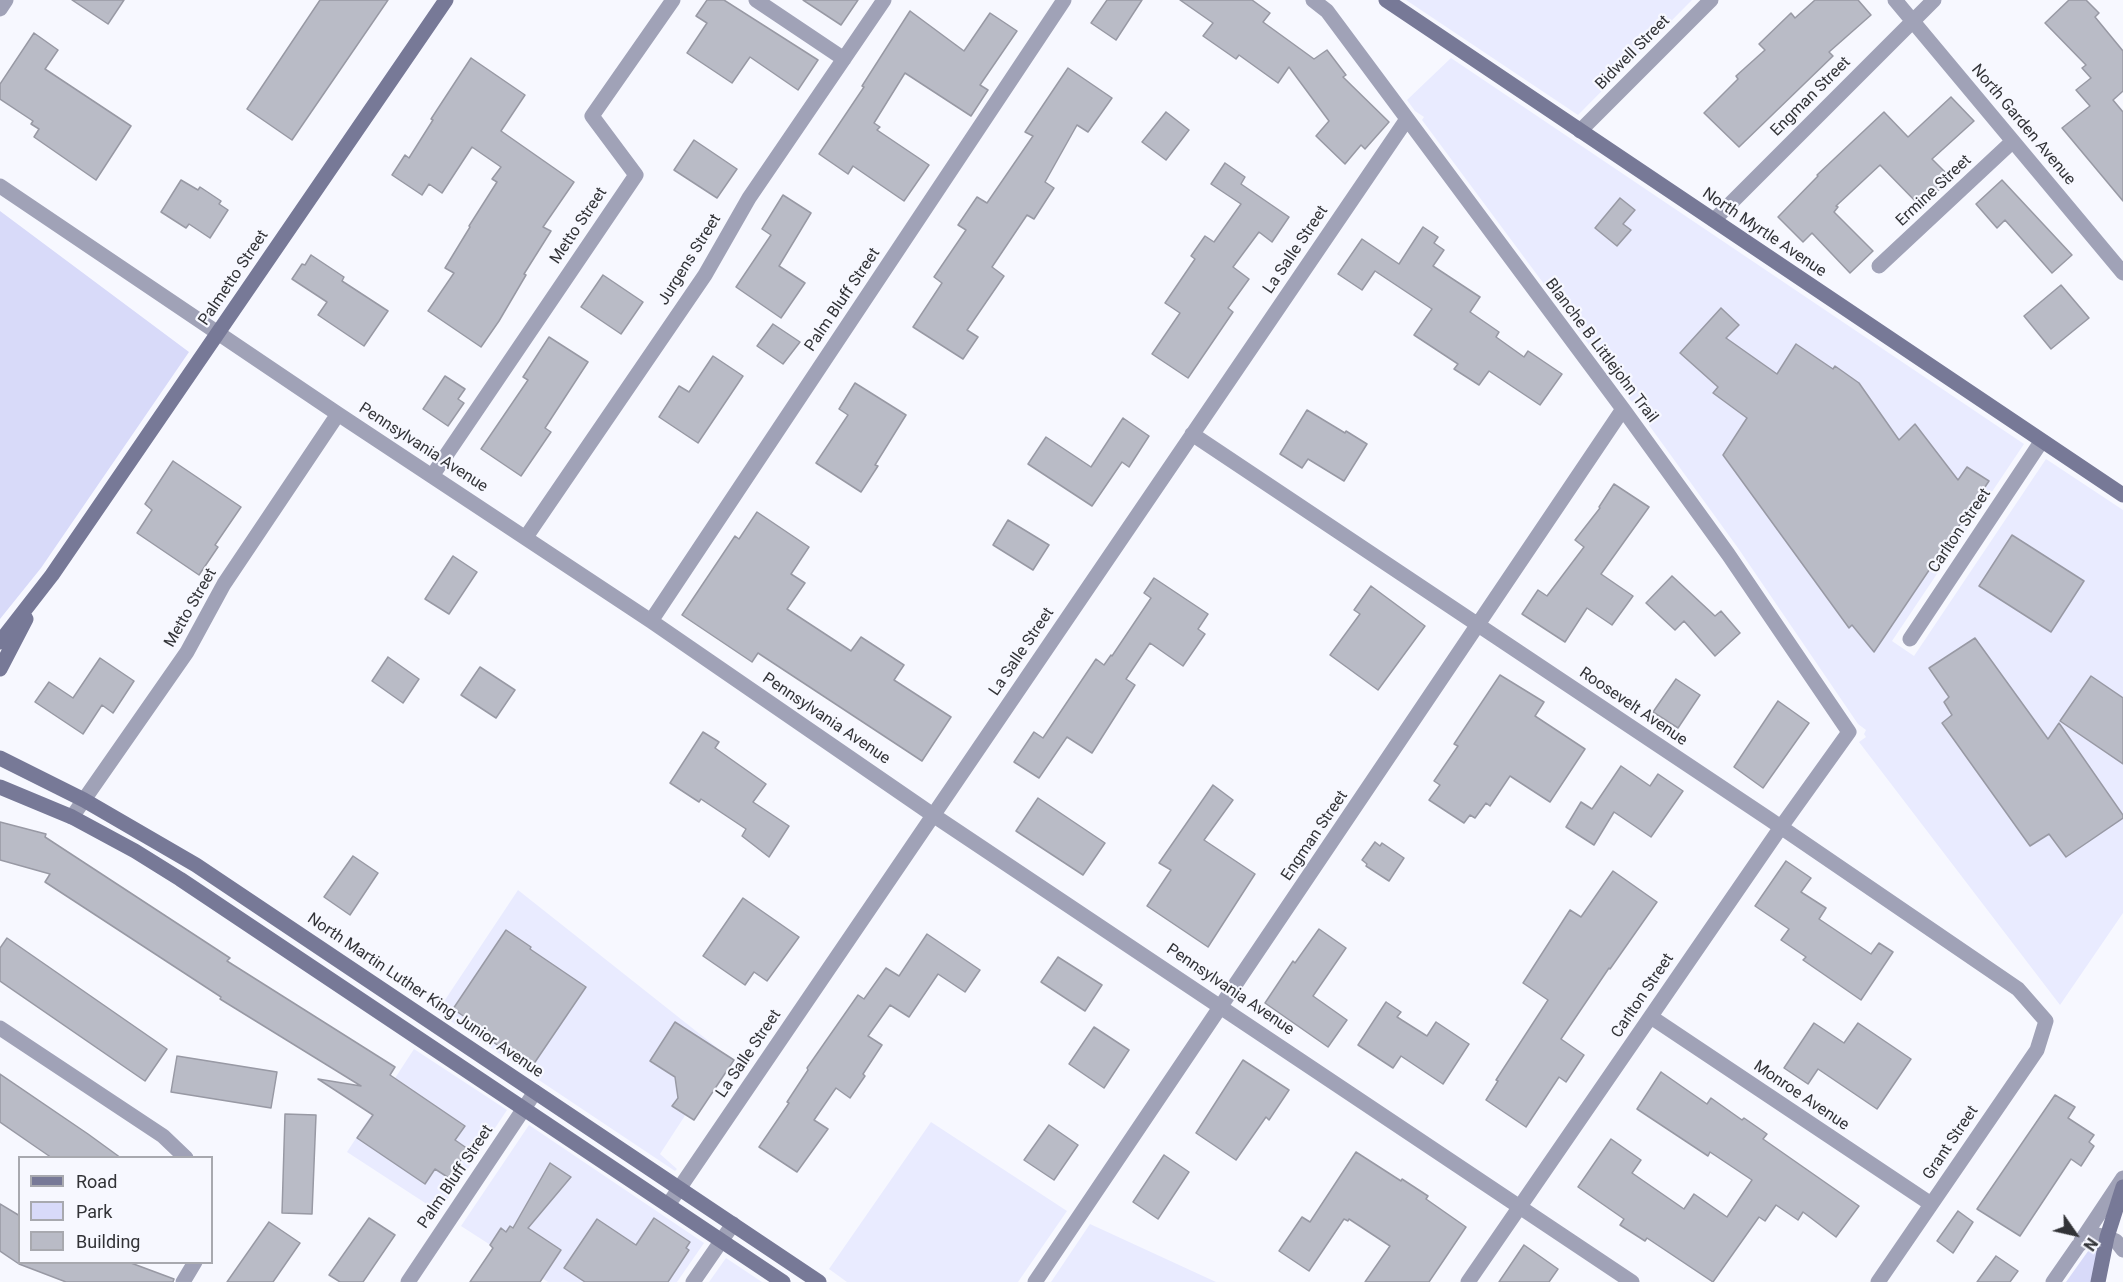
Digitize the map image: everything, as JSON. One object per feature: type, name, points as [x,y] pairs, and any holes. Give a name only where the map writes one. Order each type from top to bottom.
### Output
[{"type":"street","points":[[0,9],[6,0]]},
{"type":"street","name":"Palmetto Street","points":[[0,642],[52,575],[446,0]]},
{"type":"street","name":"Metto Street","points":[[432,476],[636,175],[592,116],[673,0]]},
{"type":"street","points":[[756,0],[844,59]]},
{"type":"street","name":"Jurgens Street","points":[[526,537],[705,275],[749,198],[884,0]]},
{"type":"street","name":"Palm Bluff Street","points":[[651,621],[1064,0]]},
{"type":"street","name":"Blanche B Littlejohn Trail","points":[[1312,0],[1327,11],[1623,410],[1728,554],[1849,732]]},
{"type":"street","name":"North Myrtle Avenue","points":[[1386,0],[2123,495]]},
{"type":"street","name":"Bidwell Street","points":[[1580,131],[1711,0]]},
{"type":"street","name":"North Garden Avenue","points":[[1894,0],[2123,273]]},
{"type":"street","name":"Engman Street","points":[[1714,220],[1934,0]]},
{"type":"street","name":"La Salle Street","points":[[668,1205],[1407,119]]},
{"type":"street","name":"Ermine Street","points":[[1879,266],[2013,141]]},
{"type":"street","name":"Pennsylvania Avenue","points":[[0,186],[651,621],[933,815],[1632,1282]]},
{"type":"street","name":"Engman Street","points":[[1035,1282],[1623,410]]},
{"type":"street","name":"Metto Street","points":[[72,817],[187,652],[224,584],[338,414]]},
{"type":"street","name":"Roosevelt Avenue","points":[[1192,434],[1781,827],[2018,989],[2046,1021]]},
{"type":"street","name":"Carlton Street","points":[[1910,639],[2041,442]]},
{"type":"street","name":"Palmetto Street","points":[[0,669],[52,575]]},
{"type":"street","name":"Carlton Street","points":[[1468,1282],[1781,827],[1849,732]]},
{"type":"street","name":"North Martin Luther King Junior Avenue","points":[[0,758],[140,831],[239,893],[819,1282]]},
{"type":"street","points":[[0,787],[72,817],[135,851],[180,879],[783,1282]]},
{"type":"street","name":"Monroe Avenue","points":[[1651,1017],[1931,1204]]},
{"type":"street","name":"Grant Street","points":[[1878,1282],[2037,1050],[2046,1021]]},
{"type":"street","points":[[0,1028],[163,1136],[184,1156]]},
{"type":"street","name":"Palm Bluff Street","points":[[408,1282],[535,1092]]},
{"type":"street","points":[[2054,1282],[2123,1178]]},
{"type":"street","points":[[2098,1282],[2107,1237],[2123,1187]]},
{"type":"street","points":[[693,1282],[733,1224]]},
{"type":"street","points":[[2078,1246],[2088,1237],[2098,1235],[2116,1241],[2123,1250]]},
{"type":"street","points":[[183,1282],[194,1264]]},
{"type":"shaded area","points":[[1406,0],[1692,0],[1578,115]]},
{"type":"shaded area","points":[[1451,58],[2024,444],[1892,641],[1914,656],[2046,459],[2123,510],[2123,913],[2060,1005],[1859,742],[1866,737],[1864,734],[1866,730],[1858,724],[1738,548],[1638,410],[1640,407],[1631,401],[1422,120],[1424,117],[1415,111],[1407,100]]},
{"type":"shaded area","points":[[518,890],[725,1054],[660,1154],[677,1169],[675,1171],[437,1012]]},
{"type":"shaded area","points":[[414,1049],[507,1110],[439,1212],[347,1152]]},
{"type":"shaded area","points":[[931,1122],[1067,1211],[1018,1282],[847,1282],[829,1269]]},
{"type":"shaded area","points":[[529,1125],[704,1243],[677,1282],[548,1282],[461,1226]]},
{"type":"shaded area","points":[[1090,1224],[1216,1282],[1051,1282]]},
{"type":"shaded area","points":[[726,1258],[762,1282],[709,1282]]},
{"type":"green space","points":[[0,211],[189,352],[41,568],[0,619]]},
{"type":"green space","points":[[2091,1247],[2098,1249],[2093,1282],[2066,1282]]},
{"type":"building","points":[[72,0],[124,0],[108,24]]},
{"type":"building","points":[[320,0],[388,0],[292,140],[247,109]]},
{"type":"building","points":[[707,0],[724,0],[818,60],[798,90],[750,57],[732,83],[687,53],[707,23],[696,16]]},
{"type":"building","points":[[803,0],[858,0],[841,25]]},
{"type":"building","points":[[1107,0],[1142,0],[1116,40],[1091,23]]},
{"type":"building","points":[[1180,0],[1252,0],[1270,13],[1263,22],[1314,59],[1327,50],[1346,75],[1343,77],[1389,122],[1365,149],[1361,145],[1345,164],[1316,136],[1329,121],[1289,67],[1278,83],[1239,55],[1236,59],[1203,36],[1213,23]]},
{"type":"building","points":[[1815,0],[1858,0],[1871,15],[1829,52],[1833,56],[1739,147],[1704,113],[1738,79],[1736,76],[1765,50],[1759,44],[1791,13],[1795,18]]},
{"type":"building","points":[[2069,0],[2086,0],[2099,13],[2095,17],[2123,51],[2123,91],[2113,100],[2123,112],[2123,201],[2062,128],[2090,106],[2076,90],[2091,78],[2082,68],[2086,65],[2045,23]]},
{"type":"building","points":[[910,11],[964,51],[990,13],[1017,31],[980,85],[988,90],[971,116],[905,73],[874,123],[880,127],[877,130],[929,165],[904,201],[853,166],[848,174],[819,154],[864,87],[862,86]]},
{"type":"building","points":[[34,33],[58,50],[45,69],[131,126],[96,180],[34,137],[39,129],[31,124],[33,121],[0,99],[0,84]]},
{"type":"building","points":[[471,58],[525,95],[501,131],[574,182],[543,227],[551,231],[524,274],[526,275],[499,321],[481,347],[428,311],[454,273],[445,268],[497,182],[492,179],[501,167],[472,147],[442,193],[429,184],[422,195],[392,175],[405,155],[409,158],[433,120],[431,119]]},
{"type":"building","points":[[1068,68],[1112,98],[1088,132],[1077,125],[1045,182],[1054,188],[1034,219],[1027,215],[992,267],[1004,276],[967,330],[978,337],[963,359],[913,327],[942,283],[934,277],[966,230],[958,225],[977,197],[987,203],[1033,136],[1025,132]]},
{"type":"building","points":[[1951,97],[1974,121],[1932,159],[1951,178],[1921,207],[1880,165],[1836,206],[1838,207],[1834,212],[1873,251],[1850,273],[1812,233],[1803,242],[1778,217],[1817,175],[1884,112],[1908,137]]},
{"type":"building","points":[[1166,112],[1189,130],[1166,160],[1142,142]]},
{"type":"building","points":[[694,140],[737,169],[717,198],[674,170]]},
{"type":"building","points":[[1225,163],[1245,177],[1241,184],[1289,217],[1272,242],[1259,232],[1233,267],[1249,279],[1228,308],[1233,312],[1188,378],[1152,354],[1180,313],[1165,303],[1195,259],[1191,256],[1205,236],[1214,242],[1241,204],[1211,184]]},
{"type":"building","points":[[181,180],[198,190],[200,187],[221,201],[219,204],[228,210],[210,238],[189,224],[186,228],[161,212]]},
{"type":"building","points":[[2002,180],[2072,255],[2052,273],[2005,220],[1997,228],[1976,204]]},
{"type":"building","points":[[783,195],[811,213],[779,266],[805,283],[781,318],[736,287],[771,235],[762,229]]},
{"type":"building","points":[[1620,198],[1635,210],[1623,224],[1631,230],[1617,246],[1595,228]]},
{"type":"building","points":[[1423,227],[1438,237],[1434,243],[1444,250],[1433,266],[1480,297],[1470,312],[1499,332],[1496,337],[1524,357],[1528,351],[1562,374],[1540,405],[1489,371],[1479,385],[1454,369],[1458,364],[1414,335],[1432,309],[1375,271],[1362,290],[1338,274],[1362,239],[1399,264]]},
{"type":"building","points":[[311,255],[344,277],[342,281],[388,311],[364,346],[318,315],[327,302],[292,279]]},
{"type":"building","points":[[603,275],[643,302],[621,334],[581,307]]},
{"type":"building","points":[[2061,285],[2089,318],[2051,349],[2024,316]]},
{"type":"building","points":[[1721,308],[1739,325],[1726,338],[1777,374],[1796,344],[1833,369],[1835,366],[1859,383],[1899,440],[1915,424],[1958,480],[1967,467],[1989,481],[1874,652],[1852,625],[1849,628],[1723,455],[1747,418],[1713,393],[1718,387],[1680,353]]},
{"type":"building","points":[[773,324],[800,342],[783,364],[757,346]]},
{"type":"building","points":[[549,337],[588,362],[545,428],[551,432],[521,476],[481,449],[528,380],[523,377]]},
{"type":"building","points":[[713,356],[743,376],[698,443],[659,417],[679,386],[689,392]]},
{"type":"building","points":[[445,376],[465,389],[458,399],[464,403],[448,426],[423,409]]},
{"type":"building","points":[[855,383],[906,415],[861,492],[816,463],[848,415],[839,409]]},
{"type":"building","points":[[1307,410],[1367,444],[1344,481],[1308,459],[1302,468],[1280,454]]},
{"type":"building","points":[[1123,418],[1149,436],[1129,467],[1122,462],[1092,506],[1028,464],[1046,437],[1091,467]]},
{"type":"building","points":[[173,461],[241,507],[215,545],[218,547],[199,575],[137,533],[152,510],[145,504]]},
{"type":"building","points":[[1614,484],[1649,507],[1601,574],[1633,596],[1612,625],[1587,608],[1565,642],[1522,614],[1538,590],[1547,596],[1584,547],[1575,540],[1600,508]]},
{"type":"building","points":[[757,512],[809,547],[791,574],[805,583],[787,609],[851,651],[861,637],[904,665],[894,680],[951,717],[922,761],[758,653],[752,662],[682,615],[735,536],[739,539]]},
{"type":"building","points":[[1008,520],[1049,545],[1033,570],[993,545]]},
{"type":"building","points":[[2012,535],[2084,581],[2051,632],[1979,586]]},
{"type":"building","points":[[453,556],[477,572],[449,614],[425,599]]},
{"type":"building","points":[[1672,576],[1715,616],[1721,611],[1740,633],[1715,656],[1684,621],[1675,630],[1646,603]]},
{"type":"building","points":[[1154,578],[1208,614],[1198,629],[1205,634],[1183,666],[1150,643],[1126,679],[1135,685],[1092,753],[1067,737],[1039,778],[1014,762],[1034,732],[1043,738],[1096,659],[1104,665],[1112,656],[1151,598],[1144,593]]},
{"type":"building","points":[[1371,586],[1425,626],[1378,690],[1330,655],[1360,614],[1354,610]]},
{"type":"building","points":[[1975,638],[2048,739],[2059,723],[2123,815],[2123,818],[2066,857],[2049,834],[2030,846],[1942,723],[1952,715],[1944,702],[1949,697],[1929,668]]},
{"type":"building","points":[[388,657],[419,679],[403,703],[372,681]]},
{"type":"building","points":[[100,658],[134,681],[113,713],[102,705],[83,734],[35,702],[49,682],[73,698]]},
{"type":"building","points":[[480,667],[515,690],[496,718],[461,695]]},
{"type":"building","points":[[1500,675],[1544,702],[1535,716],[1585,749],[1550,802],[1510,776],[1490,806],[1486,803],[1475,818],[1470,815],[1464,823],[1429,800],[1440,785],[1434,781],[1458,746],[1454,744]]},
{"type":"building","points":[[2091,676],[2123,698],[2123,764],[2060,721]]},
{"type":"building","points":[[1676,679],[1700,695],[1678,728],[1653,712]]},
{"type":"building","points":[[1778,701],[1809,723],[1763,788],[1734,767]]},
{"type":"building","points":[[703,732],[719,742],[715,748],[766,784],[753,802],[789,826],[769,857],[742,836],[746,829],[701,799],[699,802],[670,783]]},
{"type":"building","points":[[1621,766],[1650,786],[1658,774],[1683,791],[1651,837],[1614,812],[1594,845],[1566,827],[1581,802],[1592,809]]},
{"type":"building","points":[[1213,785],[1233,800],[1204,840],[1255,874],[1208,947],[1147,906],[1171,870],[1159,863]]},
{"type":"building","points":[[1038,798],[1105,843],[1083,875],[1016,831]]},
{"type":"building","points":[[0,822],[46,834],[45,837],[230,958],[227,961],[395,1067],[390,1075],[465,1126],[455,1140],[468,1149],[449,1178],[435,1169],[425,1184],[357,1138],[373,1115],[318,1079],[361,1086],[220,999],[221,997],[45,882],[50,874],[0,860]]},
{"type":"building","points":[[1375,842],[1380,846],[1382,843],[1404,858],[1389,881],[1366,866],[1367,864],[1362,860]]},
{"type":"building","points":[[353,856],[378,873],[350,915],[324,897]]},
{"type":"building","points":[[1786,861],[1811,878],[1801,892],[1826,908],[1819,919],[1871,954],[1879,943],[1893,952],[1861,1000],[1803,960],[1806,957],[1781,940],[1789,929],[1755,906]]},
{"type":"building","points":[[1613,871],[1657,902],[1561,1039],[1584,1055],[1566,1082],[1559,1077],[1526,1127],[1486,1100],[1498,1081],[1496,1080],[1548,1000],[1523,983],[1570,910],[1581,917]]},
{"type":"building","points":[[743,898],[799,937],[767,981],[754,972],[745,985],[703,956]]},
{"type":"building","points":[[1319,929],[1346,948],[1313,996],[1347,1020],[1328,1047],[1265,1003],[1293,961],[1295,963]]},
{"type":"building","points":[[506,930],[586,987],[531,1068],[490,1040],[493,1036],[453,1009]]},
{"type":"building","points":[[927,934],[980,970],[965,992],[938,974],[909,1017],[890,1005],[868,1036],[882,1045],[863,1074],[865,1076],[850,1098],[836,1088],[814,1120],[828,1129],[797,1172],[759,1147],[789,1103],[787,1102],[808,1070],[807,1068],[858,995],[864,999],[886,968],[899,976]]},
{"type":"building","points":[[7,938],[167,1049],[145,1081],[0,981],[0,948]]},
{"type":"building","points":[[1058,957],[1102,985],[1085,1011],[1041,982]]},
{"type":"building","points":[[1386,1002],[1401,1012],[1397,1017],[1427,1036],[1436,1022],[1469,1044],[1443,1084],[1401,1056],[1393,1068],[1358,1045]]},
{"type":"building","points":[[675,1022],[734,1060],[694,1120],[672,1106],[678,1098],[675,1077],[650,1061]]},
{"type":"building","points":[[1814,1023],[1844,1043],[1858,1023],[1911,1059],[1877,1109],[1818,1069],[1808,1084],[1784,1068]]},
{"type":"building","points":[[1094,1027],[1129,1050],[1104,1088],[1069,1064]]},
{"type":"building","points":[[177,1056],[277,1072],[271,1108],[171,1092]]},
{"type":"building","points":[[1243,1060],[1289,1090],[1269,1120],[1266,1117],[1236,1160],[1196,1133]]},
{"type":"building","points":[[1661,1072],[1707,1104],[1711,1098],[1742,1120],[1744,1118],[1767,1134],[1763,1139],[1859,1206],[1836,1237],[1803,1212],[1798,1220],[1776,1205],[1765,1221],[1759,1217],[1713,1282],[1647,1238],[1645,1241],[1620,1225],[1624,1219],[1578,1187],[1611,1139],[1641,1160],[1632,1173],[1684,1209],[1694,1194],[1727,1217],[1752,1180],[1710,1152],[1708,1156],[1637,1109]]},
{"type":"building","points":[[0,1074],[118,1156],[49,1156],[0,1122]]},
{"type":"building","points":[[2055,1095],[2075,1107],[2068,1118],[2094,1135],[2089,1142],[2094,1146],[2081,1166],[2071,1159],[2020,1236],[1977,1209]]},
{"type":"building","points":[[285,1114],[316,1115],[312,1214],[282,1213]]},
{"type":"building","points":[[1049,1125],[1078,1145],[1054,1180],[1024,1160]]},
{"type":"building","points":[[1356,1152],[1428,1196],[1426,1199],[1466,1227],[1429,1282],[1365,1282],[1390,1246],[1349,1219],[1348,1221],[1344,1219],[1309,1271],[1279,1251],[1302,1217],[1310,1222]]},
{"type":"building","points":[[1164,1155],[1189,1172],[1158,1219],[1133,1202]]},
{"type":"building","points":[[550,1163],[571,1177],[528,1228],[561,1250],[540,1282],[470,1282],[493,1248],[490,1245],[501,1228],[506,1232],[510,1226],[513,1228]]},
{"type":"building","points":[[0,1204],[18,1215],[18,1263],[0,1251]]},
{"type":"building","points":[[1958,1211],[1973,1222],[1953,1253],[1937,1241]]},
{"type":"building","points":[[369,1218],[395,1235],[363,1282],[340,1282],[329,1275]]},
{"type":"building","points":[[654,1218],[690,1242],[686,1248],[689,1250],[668,1282],[585,1282],[564,1268],[597,1219],[636,1245]]},
{"type":"building","points":[[269,1222],[300,1243],[273,1282],[227,1282]]},
{"type":"building","points":[[1524,1245],[1558,1269],[1549,1282],[1499,1282]]},
{"type":"building","points":[[1996,1256],[2018,1271],[2010,1282],[1977,1282]]},
{"type":"building","points":[[19,1264],[134,1264],[174,1279],[173,1282],[66,1282]]}]
